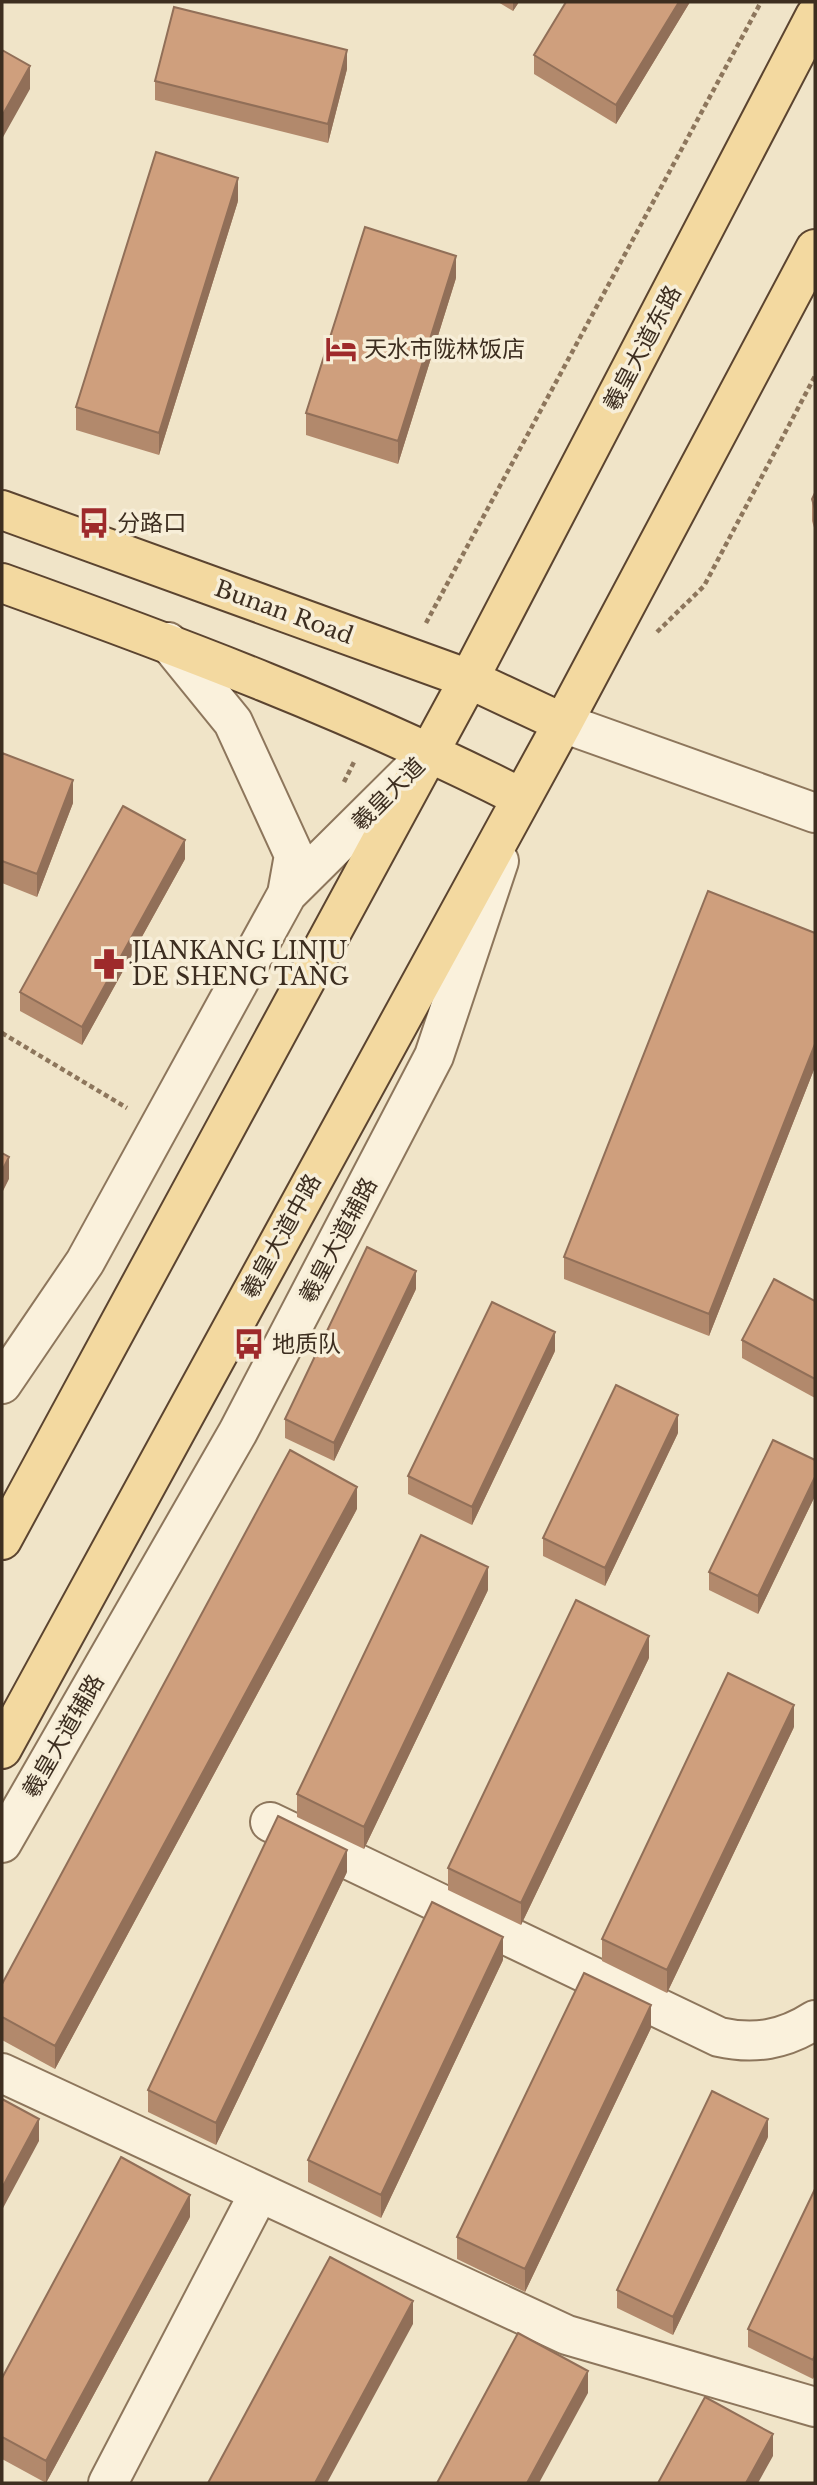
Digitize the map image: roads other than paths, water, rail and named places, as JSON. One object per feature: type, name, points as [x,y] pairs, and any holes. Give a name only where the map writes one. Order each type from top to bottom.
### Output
[{"type":"main road","name":"羲皇大道东路","points":[[469,679],[815,16]]},
{"type":"main road","points":[[2,583],[168,642],[430,751],[520,797],[563,723],[815,248]]},
{"type":"main road","name":"Bunan Road","points":[[2,510],[469,679],[563,723]]},
{"type":"main road","name":"羲皇大道","points":[[430,751],[469,679]]},
{"type":"main road","points":[[2,1540],[430,751]]},
{"type":"main road","name":"羲皇大道中路","points":[[2,1749],[520,797]]},
{"type":"street","points":[[2,1384],[85,1262],[287,894],[294,855],[233,722],[168,642]]},
{"type":"street","points":[[563,723],[815,813]]},
{"type":"street","name":"羲皇大道","points":[[287,894],[430,751]]},
{"type":"street","name":"羲皇大道辅路","points":[[2,1843],[238,1432],[434,1056],[520,797]]},
{"type":"street","points":[[270,1822],[719,2037],[738,2041],[778,2038],[815,2020]]},
{"type":"street","points":[[2,2073],[567,2335],[815,2407]]},
{"type":"street","points":[[108,2483],[259,2193]]},
{"type":"place","name":"天水市陇林饭店","points":[[341,349]]},
{"type":"place","name":"分路口","points":[[94,523]]},
{"type":"place","name":"JIANKANG LINJU DE SHENG TANG","points":[[109,964]]},
{"type":"place","name":"地质队","points":[[249,1344]]}]
